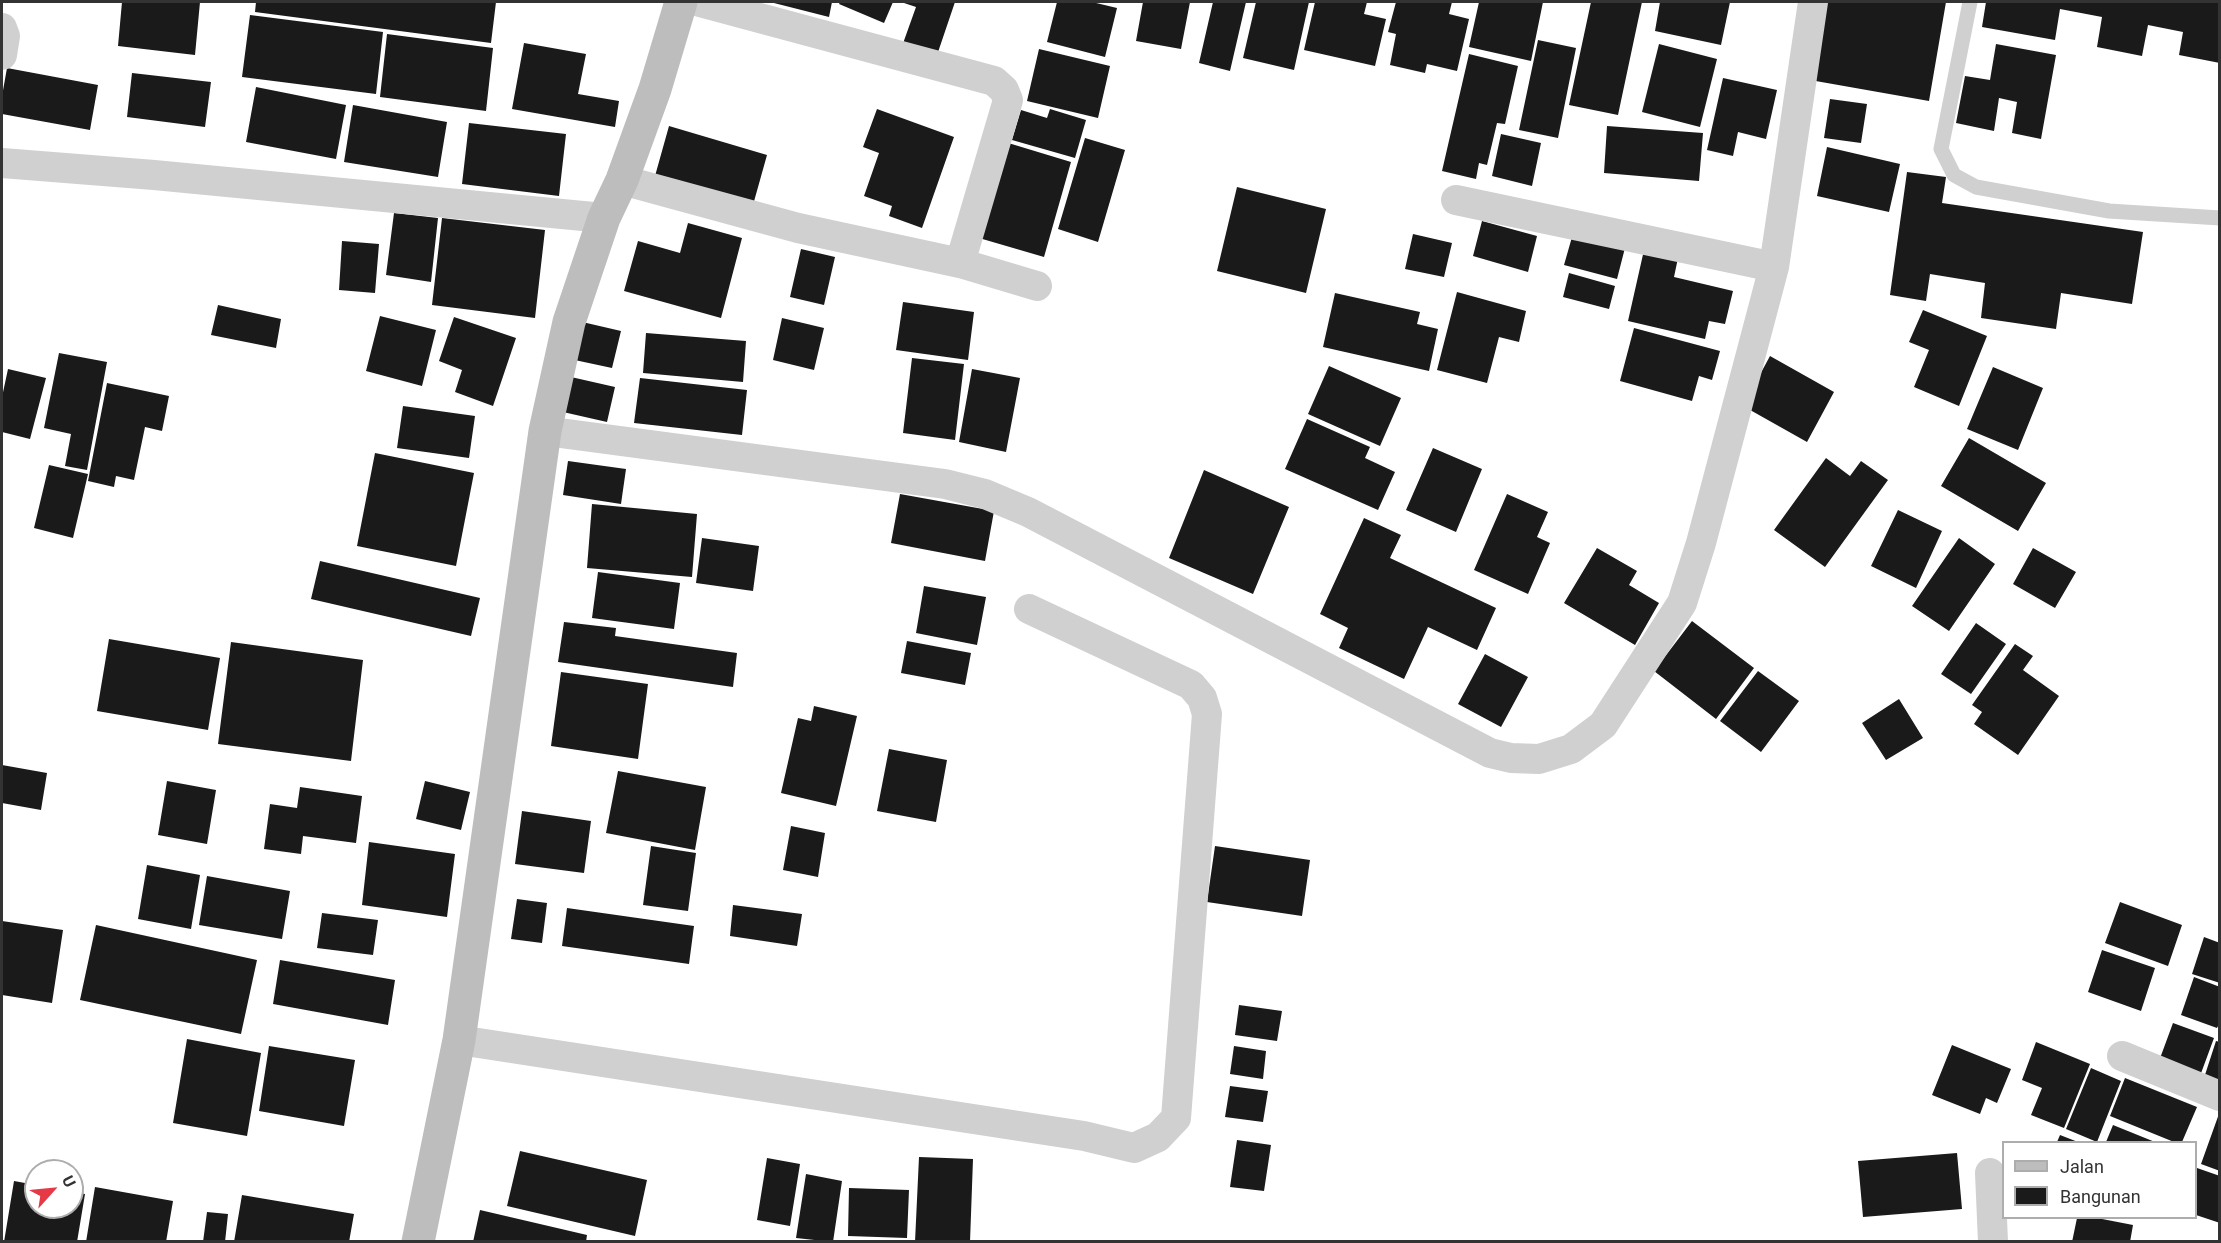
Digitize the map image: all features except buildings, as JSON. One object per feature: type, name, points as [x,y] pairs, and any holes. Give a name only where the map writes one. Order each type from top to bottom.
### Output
[{"type":"street","points":[[418,1242],[459,1040],[545,431],[569,322],[604,218],[622,180],[655,89],[681,2]]},
{"type":"street","points":[[700,2],[994,81],[1004,90],[1008,100],[960,263]]},
{"type":"street","points":[[545,431],[945,484],[985,495],[1028,512],[1490,753],[1511,758],[1539,759],[1571,749],[1603,725],[1683,603],[1774,267],[1813,2]]},
{"type":"street","points":[[2,28],[5,36],[2,55]]},
{"type":"street","points":[[2,163],[154,175],[604,218]]},
{"type":"street","points":[[622,180],[798,228],[960,263],[1037,286]]},
{"type":"street","points":[[1456,200],[1774,267]]},
{"type":"street","points":[[459,1040],[1084,1136],[1134,1148],[1158,1137],[1176,1118],[1207,714],[1202,698],[1191,685],[1029,609]]},
{"type":"street","points":[[2122,1056],[2220,1096]]},
{"type":"street","points":[[1990,1173],[1993,1242]]},
{"type":"lane","points":[[1970,2],[1941,149],[1954,175],[1976,187],[2109,211],[2220,218]]}]
